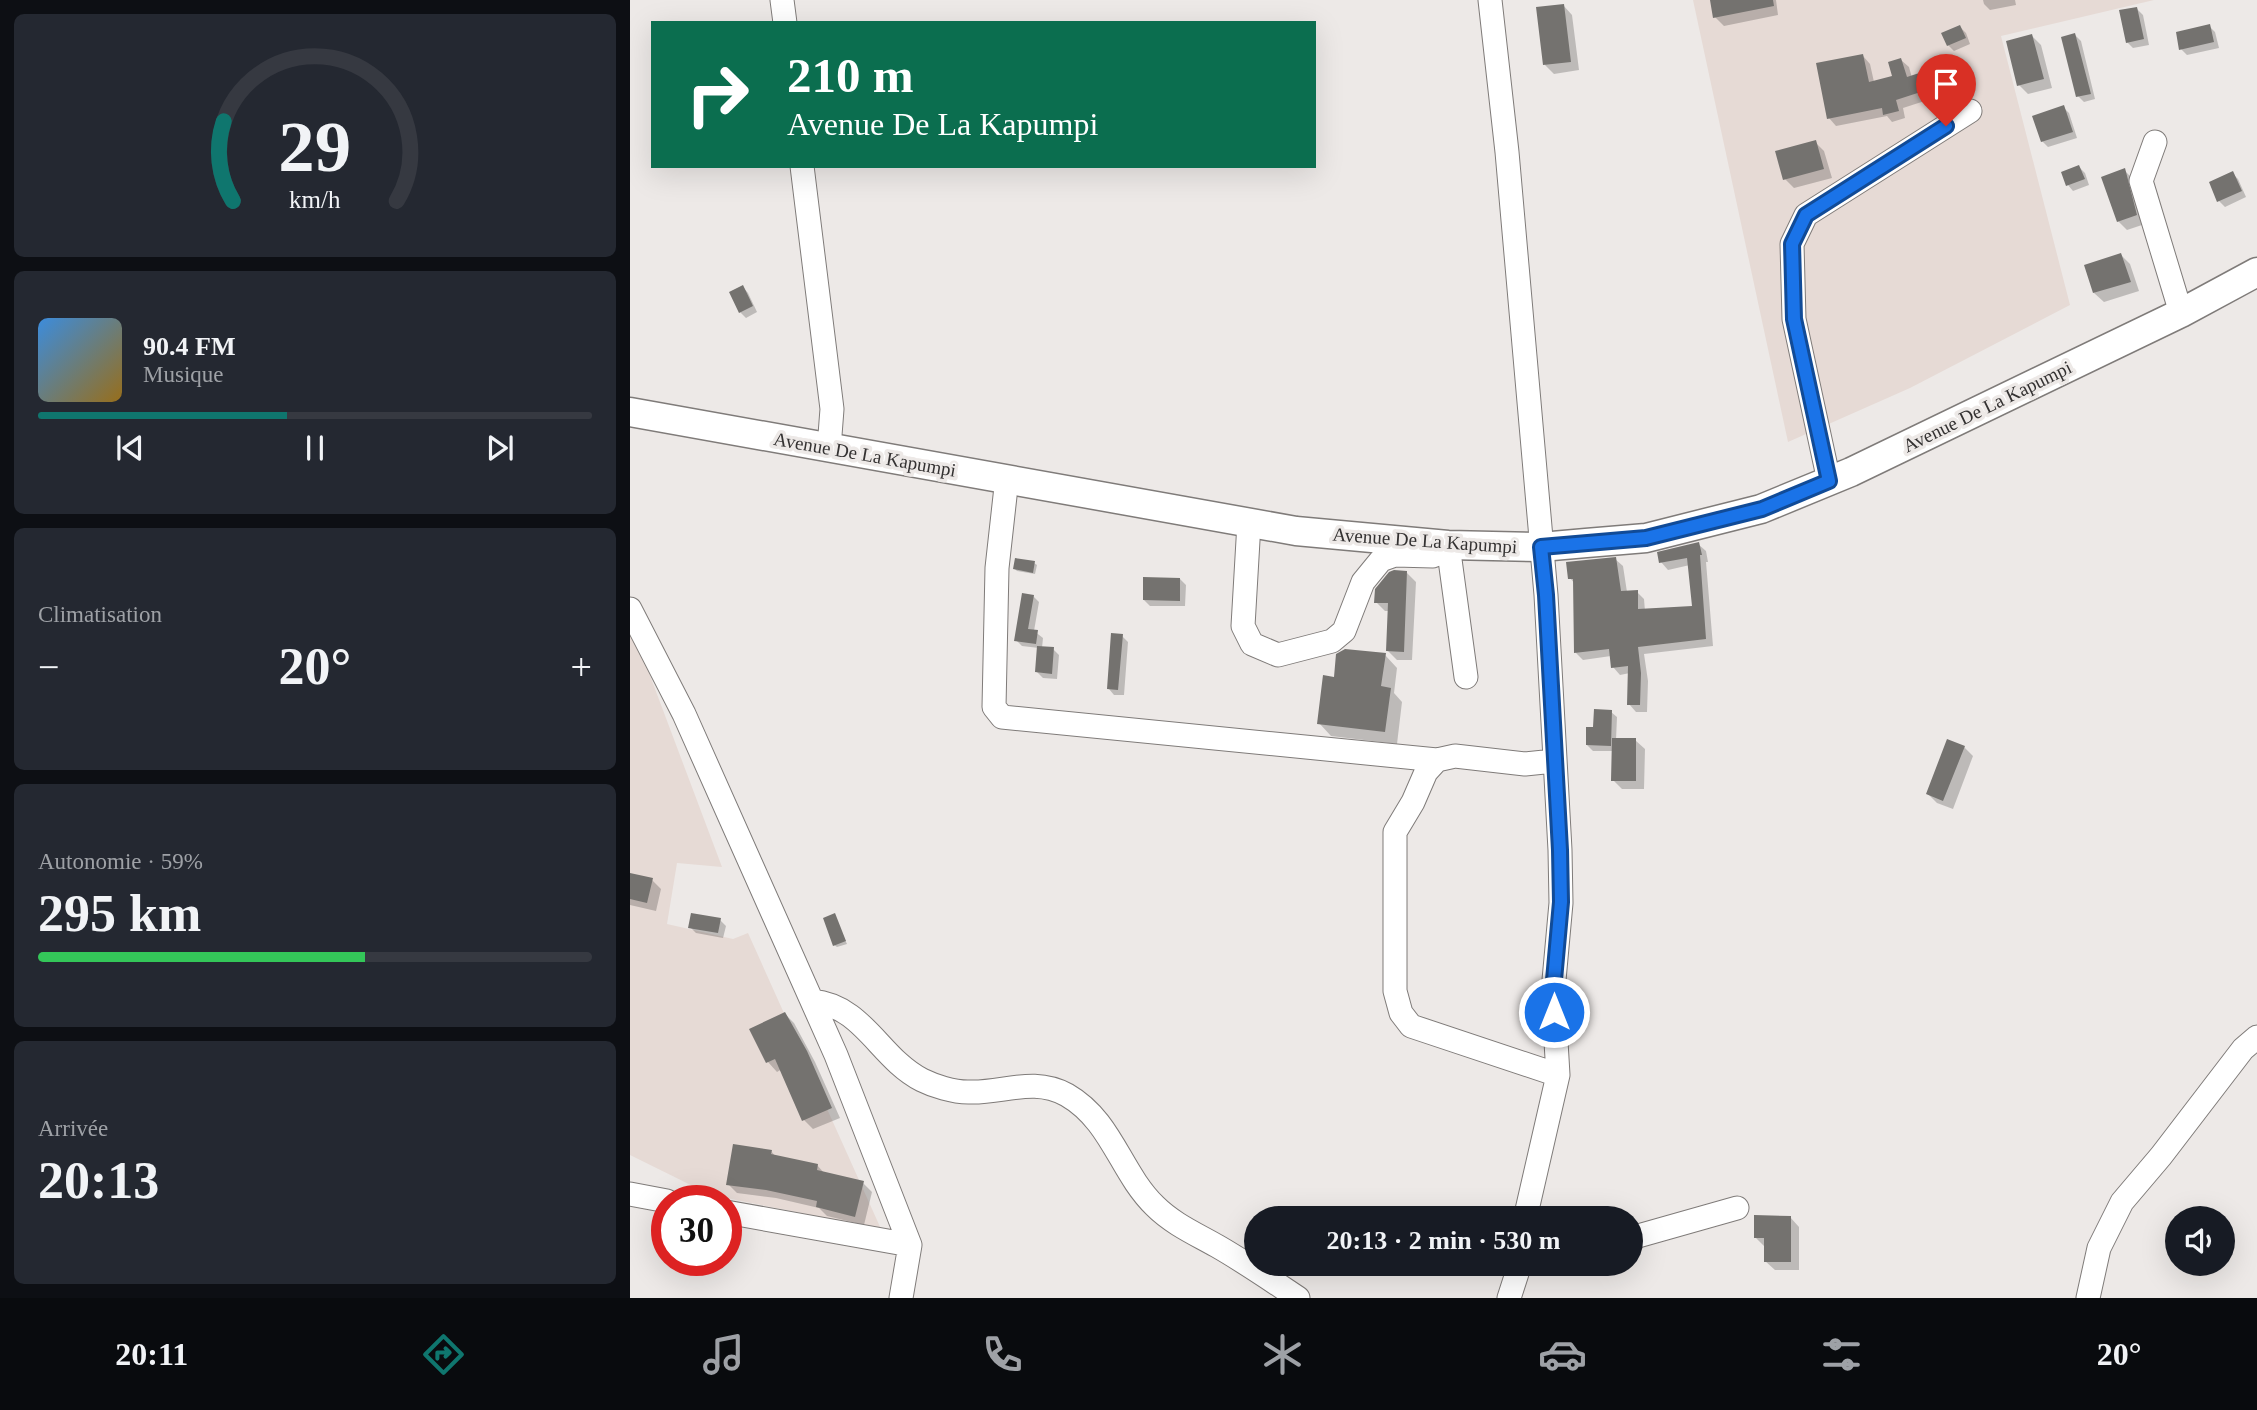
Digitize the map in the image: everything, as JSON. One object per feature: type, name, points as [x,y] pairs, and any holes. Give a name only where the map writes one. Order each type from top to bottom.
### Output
[{"type":"main road","name":"Avenue De La Kapumpi","points":[[630,412],[1296,531],[1449,551],[1646,538],[1762,509],[1829,481],[2181,313],[2257,272]]},
{"type":"street","points":[[782,0],[785,21]]},
{"type":"street","points":[[1490,0],[1507,152],[1546,595],[1560,850],[1561,902],[1553,991],[1558,1075],[1528,1206]]},
{"type":"street","points":[[1829,481],[1794,319],[1792,244],[1806,215],[1970,111]]},
{"type":"street","points":[[2155,142],[2141,181],[2181,313]]},
{"type":"street","points":[[802,168],[832,409],[829,448]]},
{"type":"street","points":[[1007,478],[996,590],[994,708],[1002,717],[1437,760],[1455,756],[1525,764],[1554,761]]},
{"type":"street","points":[[1249,523],[1243,626],[1252,644],[1278,655],[1332,641],[1344,631],[1363,582],[1381,560],[1395,555],[1449,551],[1466,677]]},
{"type":"street","points":[[630,609],[684,714],[836,1055],[910,1245],[901,1298]]},
{"type":"street","points":[[1437,760],[1426,772],[1413,802],[1395,832],[1395,992],[1401,1013],[1411,1026],[1558,1075]]},
{"type":"street","points":[[812,1001],[840,1007],[899,1063],[923,1080],[966,1093],[1030,1086],[1064,1093],[1086,1107],[1106,1132],[1139,1188],[1154,1205],[1169,1218],[1298,1298]]},
{"type":"street","points":[[2088,1298],[2099,1248],[2122,1202],[2243,1049],[2257,1037]]},
{"type":"street","points":[[630,1194],[651,1198]]},
{"type":"street","points":[[1643,1235],[1737,1208]]},
{"type":"street","points":[[742,1215],[910,1245]]},
{"type":"street","points":[[1509,1298],[1516,1276]]},
{"type":"shaded area","points":[[1693,0],[2154,0],[2001,36],[2070,305],[1910,388],[1788,442]]},
{"type":"shaded area","points":[[630,634],[643,657],[722,867],[677,863],[667,924],[733,939],[748,933],[881,1229],[742,1201],[742,1185],[691,1185],[630,1155]]},
{"type":"building","points":[[1710,0],[1773,0],[1774,6],[1713,18]]},
{"type":"building","points":[[1564,4],[1571,62],[1543,65],[1536,7]]},
{"type":"building","points":[[2137,7],[2144,39],[2126,43],[2119,10]]},
{"type":"building","points":[[2210,24],[2214,42],[2179,50],[2176,32]]},
{"type":"building","points":[[1960,25],[1966,38],[1947,46],[1941,33]]},
{"type":"building","points":[[2075,33],[2091,94],[2076,97],[2061,37]]},
{"type":"building","points":[[2032,34],[2044,79],[2017,86],[2006,41]]},
{"type":"building","points":[[1863,54],[1869,82],[1892,76],[1888,62],[1901,58],[1907,77],[1959,60],[1965,80],[1948,86],[1952,97],[1937,101],[1933,88],[1896,100],[1899,111],[1883,115],[1882,108],[1827,119],[1816,63]]},
{"type":"building","points":[[2064,105],[2073,132],[2041,142],[2032,116]]},
{"type":"building","points":[[1816,140],[1824,169],[1783,180],[1775,151]]},
{"type":"building","points":[[2079,165],[2085,179],[2066,186],[2061,172]]},
{"type":"building","points":[[2125,168],[2137,215],[2117,222],[2101,177]]},
{"type":"building","points":[[2233,171],[2242,191],[2217,202],[2209,182]]},
{"type":"building","points":[[2121,253],[2131,282],[2093,293],[2084,265]]},
{"type":"building","points":[[743,285],[753,306],[739,313],[729,292]]},
{"type":"building","points":[[1699,542],[1706,639],[1638,647],[1641,673],[1640,705],[1627,705],[1628,666],[1611,668],[1609,649],[1574,653],[1573,579],[1568,579],[1566,562],[1616,557],[1621,591],[1638,590],[1638,609],[1692,606],[1687,558],[1659,563],[1657,552]]},
{"type":"building","points":[[1015,558],[1035,561],[1033,573],[1013,569]]},
{"type":"building","points":[[1407,571],[1404,652],[1386,651],[1388,603],[1374,603],[1375,589],[1389,572]]},
{"type":"building","points":[[1143,577],[1180,578],[1180,601],[1143,600]]},
{"type":"building","points":[[1022,593],[1034,595],[1028,629],[1038,630],[1036,644],[1014,641]]},
{"type":"building","points":[[1111,633],[1123,634],[1118,690],[1107,689]]},
{"type":"building","points":[[1037,646],[1054,647],[1052,674],[1035,672]]},
{"type":"building","points":[[1345,649],[1386,653],[1381,686],[1391,688],[1385,732],[1317,724],[1323,675],[1334,677],[1336,654]]},
{"type":"building","points":[[1594,709],[1612,710],[1611,746],[1586,745],[1586,727],[1593,727]]},
{"type":"building","points":[[1612,738],[1636,738],[1636,781],[1611,781]]},
{"type":"building","points":[[1947,739],[1965,746],[1943,801],[1926,794]]},
{"type":"building","points":[[630,873],[653,878],[647,903],[630,899]]},
{"type":"building","points":[[691,913],[721,918],[718,933],[688,928]]},
{"type":"building","points":[[835,913],[846,941],[833,946],[823,918]]},
{"type":"building","points":[[785,1012],[807,1051],[832,1108],[802,1121],[775,1059],[766,1063],[749,1029]]},
{"type":"building","points":[[733,1144],[772,1150],[771,1154],[818,1164],[817,1170],[864,1181],[855,1217],[816,1207],[817,1201],[742,1185],[726,1185]]},
{"type":"building","points":[[1754,1215],[1791,1216],[1791,1262],[1764,1262],[1764,1238],[1754,1238]]},
{"type":"route","points":[[1554,1012],[1553,991],[1561,902],[1560,850],[1541,547],[1646,538],[1762,509],[1829,481],[1794,319],[1792,244],[1806,215],[1946,126]]}]
